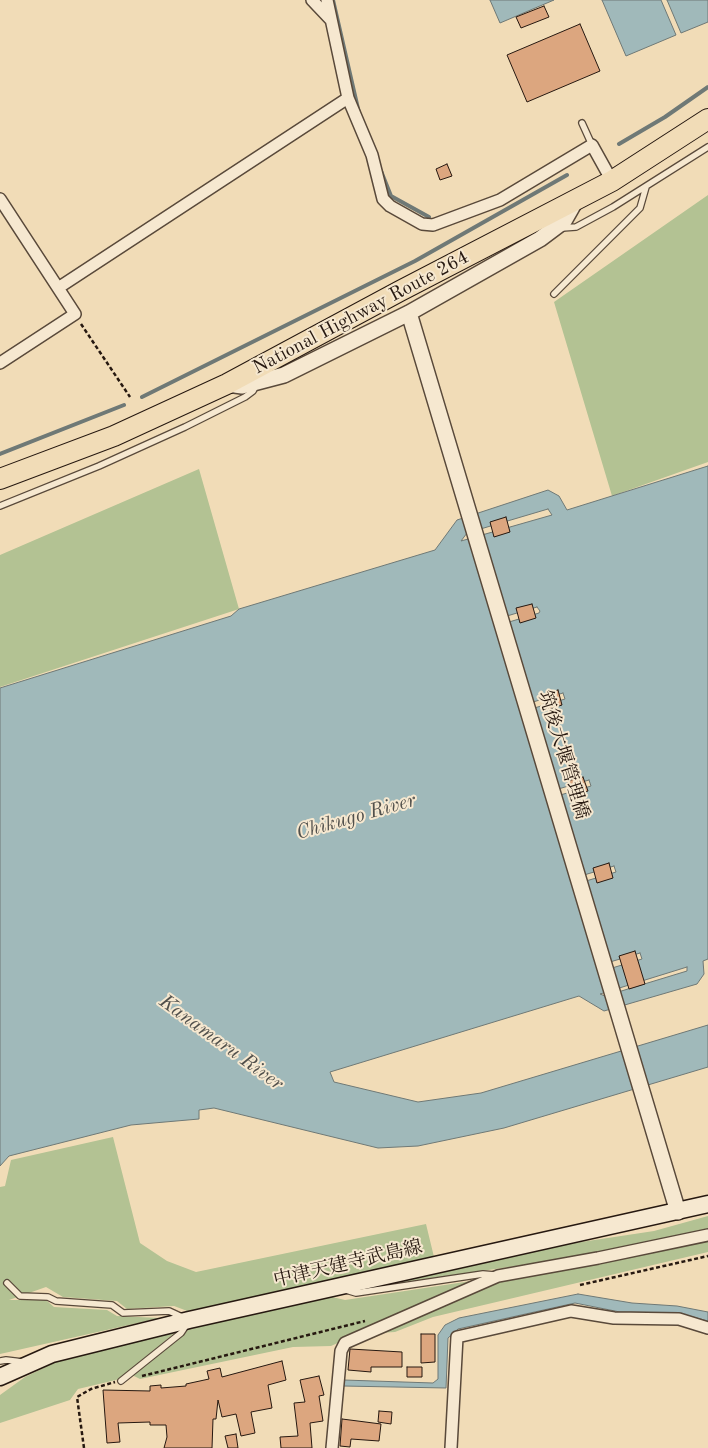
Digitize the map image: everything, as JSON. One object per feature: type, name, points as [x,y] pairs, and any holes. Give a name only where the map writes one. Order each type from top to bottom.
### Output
[{"type":"highway","name":"National Highway Route 264","points":[[0,479],[114,436],[228,384],[400,291],[612,181],[708,119]]},
{"type":"main road","name":"中津天建寺武島線","points":[[0,1377],[27,1363],[52,1354],[189,1320],[337,1287],[676,1206],[708,1204]]},
{"type":"street","points":[[312,0],[331,21]]},
{"type":"street","points":[[327,0],[348,98],[372,155],[383,199],[390,206],[422,224],[433,225],[500,200],[592,145],[612,181]]},
{"type":"street","points":[[58,288],[348,98]]},
{"type":"street","points":[[0,199],[75,314],[0,364]]},
{"type":"street","points":[[228,384],[242,386],[284,375],[411,317],[519,253],[564,221],[576,200]]},
{"type":"street","name":"筑後大堰管理橋","points":[[411,317],[676,1206]]},
{"type":"street","points":[[332,1448],[341,1351],[345,1343],[498,1276],[708,1235]]},
{"type":"street","points":[[451,1448],[457,1337],[571,1311],[614,1318],[679,1319],[708,1328]]},
{"type":"lane","points":[[582,123],[592,145]]},
{"type":"lane","points":[[552,229],[576,227],[646,187],[708,148]]},
{"type":"lane","points":[[554,294],[640,208],[646,187]]},
{"type":"lane","points":[[0,506],[99,466],[193,424],[245,397],[253,390],[256,383]]},
{"type":"lane","points":[[337,1287],[356,1293],[483,1274],[498,1276]]},
{"type":"lane","points":[[7,1283],[20,1296],[48,1297],[56,1302],[112,1305],[123,1313],[169,1311],[189,1320],[181,1334],[121,1381]]},
{"type":"lane","points":[[0,1361],[27,1363]]},
{"type":"path","points":[[75,314],[130,397]]},
{"type":"path","points":[[580,1286],[708,1256]]},
{"type":"path","points":[[84,1448],[77,1397],[91,1388],[370,1319]]},
{"type":"green space","points":[[708,195],[708,462],[612,496],[554,302]]},
{"type":"green space","points":[[199,469],[239,609],[0,687],[0,555]]},
{"type":"green space","points":[[113,1137],[140,1243],[167,1261],[196,1272],[426,1224],[434,1257],[190,1312],[174,1306],[127,1309],[117,1301],[63,1297],[46,1287],[9,1300],[46,1300],[54,1307],[107,1310],[117,1316],[160,1318],[0,1354],[0,1187],[5,1186],[11,1160]]},
{"type":"green space","points":[[708,1216],[708,1229],[598,1254],[365,1288],[568,1244],[654,1231]]},
{"type":"green space","points":[[708,1239],[708,1252],[433,1317],[395,1332],[378,1333],[494,1282]]},
{"type":"green space","points":[[478,1280],[331,1346],[293,1347],[140,1379],[132,1375],[193,1326],[328,1296],[345,1300]]},
{"type":"green space","points":[[177,1331],[120,1379],[78,1389],[70,1400],[0,1423],[0,1395],[25,1377],[58,1361]]},
{"type":"water","points":[[490,0],[554,0],[500,23]]},
{"type":"water","points":[[602,0],[661,0],[676,35],[626,56]]},
{"type":"water","points":[[667,0],[708,0],[708,22],[681,33]]},
{"type":"water","points":[[708,466],[708,959],[703,961],[704,974],[697,984],[604,1011],[579,996],[330,1072],[334,1082],[418,1102],[481,1093],[708,1025],[708,1067],[504,1128],[418,1146],[378,1148],[214,1108],[199,1110],[199,1119],[131,1125],[9,1156],[0,1166],[0,688],[231,616],[239,609],[435,550],[457,520],[548,490],[559,496],[567,510]],"holes":[[[548,509],[552,515],[461,541],[467,533]],[[537,607],[540,611],[539,613],[499,625],[497,619]],[[563,693],[565,699],[524,711],[523,705]],[[589,780],[591,786],[550,798],[548,792]],[[614,866],[616,872],[576,884],[574,878]],[[640,953],[642,959],[602,971],[600,965]],[[687,967],[687,971],[605,996],[600,994]]]},
{"type":"water","points":[[578,1294],[632,1303],[677,1306],[708,1312],[708,1321],[678,1313],[620,1312],[575,1303],[458,1329],[448,1338],[446,1388],[343,1386],[344,1380],[433,1383],[438,1379],[438,1335],[445,1325],[459,1318]]},
{"type":"building","points":[[544,6],[549,17],[521,28],[516,17]]},
{"type":"building","points":[[580,24],[600,71],[527,102],[507,55]]},
{"type":"building","points":[[447,164],[452,176],[440,180],[436,169]]},
{"type":"building","points":[[506,517],[510,532],[494,537],[490,522]]},
{"type":"building","points":[[532,604],[536,618],[520,623],[516,608]]},
{"type":"building","points":[[558,690],[562,705],[546,710],[542,695]]},
{"type":"building","points":[[583,777],[588,791],[572,796],[567,781]]},
{"type":"building","points":[[609,863],[613,878],[597,883],[593,868]]},
{"type":"building","points":[[635,951],[645,984],[629,989],[619,956]]},
{"type":"building","points":[[421,1334],[435,1334],[435,1362],[421,1363]]},
{"type":"building","points":[[350,1349],[402,1352],[402,1367],[371,1367],[371,1372],[348,1370]]},
{"type":"building","points":[[282,1361],[286,1380],[268,1385],[272,1408],[251,1412],[255,1433],[241,1436],[236,1414],[222,1417],[218,1400],[216,1419],[213,1419],[212,1448],[164,1448],[167,1437],[166,1425],[150,1425],[150,1422],[118,1423],[120,1442],[107,1443],[103,1390],[150,1391],[150,1386],[161,1385],[161,1388],[186,1386],[186,1384],[209,1379],[207,1371],[220,1368],[222,1377]]},
{"type":"building","points":[[407,1367],[422,1367],[422,1377],[407,1377]]},
{"type":"building","points":[[319,1376],[324,1395],[319,1396],[323,1421],[310,1423],[312,1448],[281,1448],[280,1437],[298,1436],[294,1403],[305,1402],[300,1380]]},
{"type":"building","points":[[379,1411],[392,1412],[391,1424],[378,1422]]},
{"type":"building","points":[[342,1419],[381,1424],[379,1441],[351,1439],[350,1447],[340,1446]]},
{"type":"building","points":[[236,1434],[238,1448],[228,1448],[225,1436]]},
{"type":"waterway","points":[[333,0],[359,113]]},
{"type":"waterway","points":[[619,144],[665,117],[708,87]]},
{"type":"waterway","points":[[381,171],[391,196],[429,217]]},
{"type":"waterway","points":[[142,397],[415,261],[567,175]]},
{"type":"waterway","points":[[0,454],[124,405]]},
{"type":"water label","name":"Chikugo River","points":[[356,817]]},
{"type":"water label","name":"Kanamaru River","points":[[221,1043]]}]
